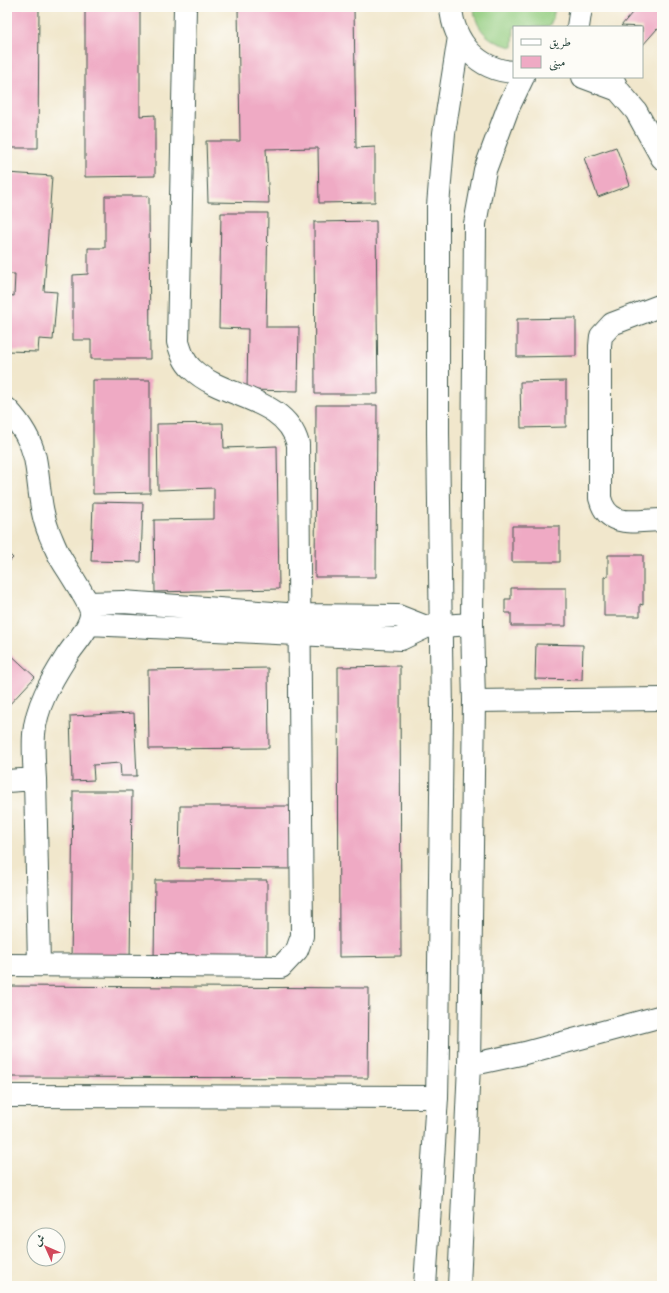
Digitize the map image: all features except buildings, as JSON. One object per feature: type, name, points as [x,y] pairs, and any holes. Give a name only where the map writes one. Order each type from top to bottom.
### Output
[{"type":"street","points":[[7,965],[281,967],[297,950],[302,936],[298,444],[295,433],[280,416],[267,407],[199,375],[190,368],[182,355],[178,342],[186,7]]},
{"type":"street","points":[[452,7],[453,22],[458,37],[465,47],[478,60],[495,68],[513,72]]},
{"type":"street","points":[[425,1286],[437,1097],[442,721],[433,627],[438,206],[444,133],[458,37]]},
{"type":"street","points":[[459,1286],[469,1065],[474,701],[472,624],[475,224],[485,170],[505,115],[522,78]]},
{"type":"street","points":[[588,78],[615,83],[636,111],[662,158]]},
{"type":"street","points":[[662,305],[612,324],[604,330],[600,346],[600,498],[603,509],[612,519],[624,521],[662,520]]},
{"type":"street","points":[[7,409],[15,418],[30,442],[35,458],[40,501],[46,527],[59,556],[89,613]]},
{"type":"street","points":[[89,613],[300,625],[398,616],[433,627],[472,624]]},
{"type":"street","points":[[39,965],[34,733],[39,709],[89,613]]},
{"type":"street","points":[[474,701],[662,700]]},
{"type":"street","points":[[7,781],[35,779]]},
{"type":"street","points":[[469,1065],[525,1053],[662,1016]]},
{"type":"street","points":[[7,1096],[437,1097]]},
{"type":"green space","points":[[474,7],[555,7],[549,26],[513,26],[513,47],[491,39],[477,23]]}]
